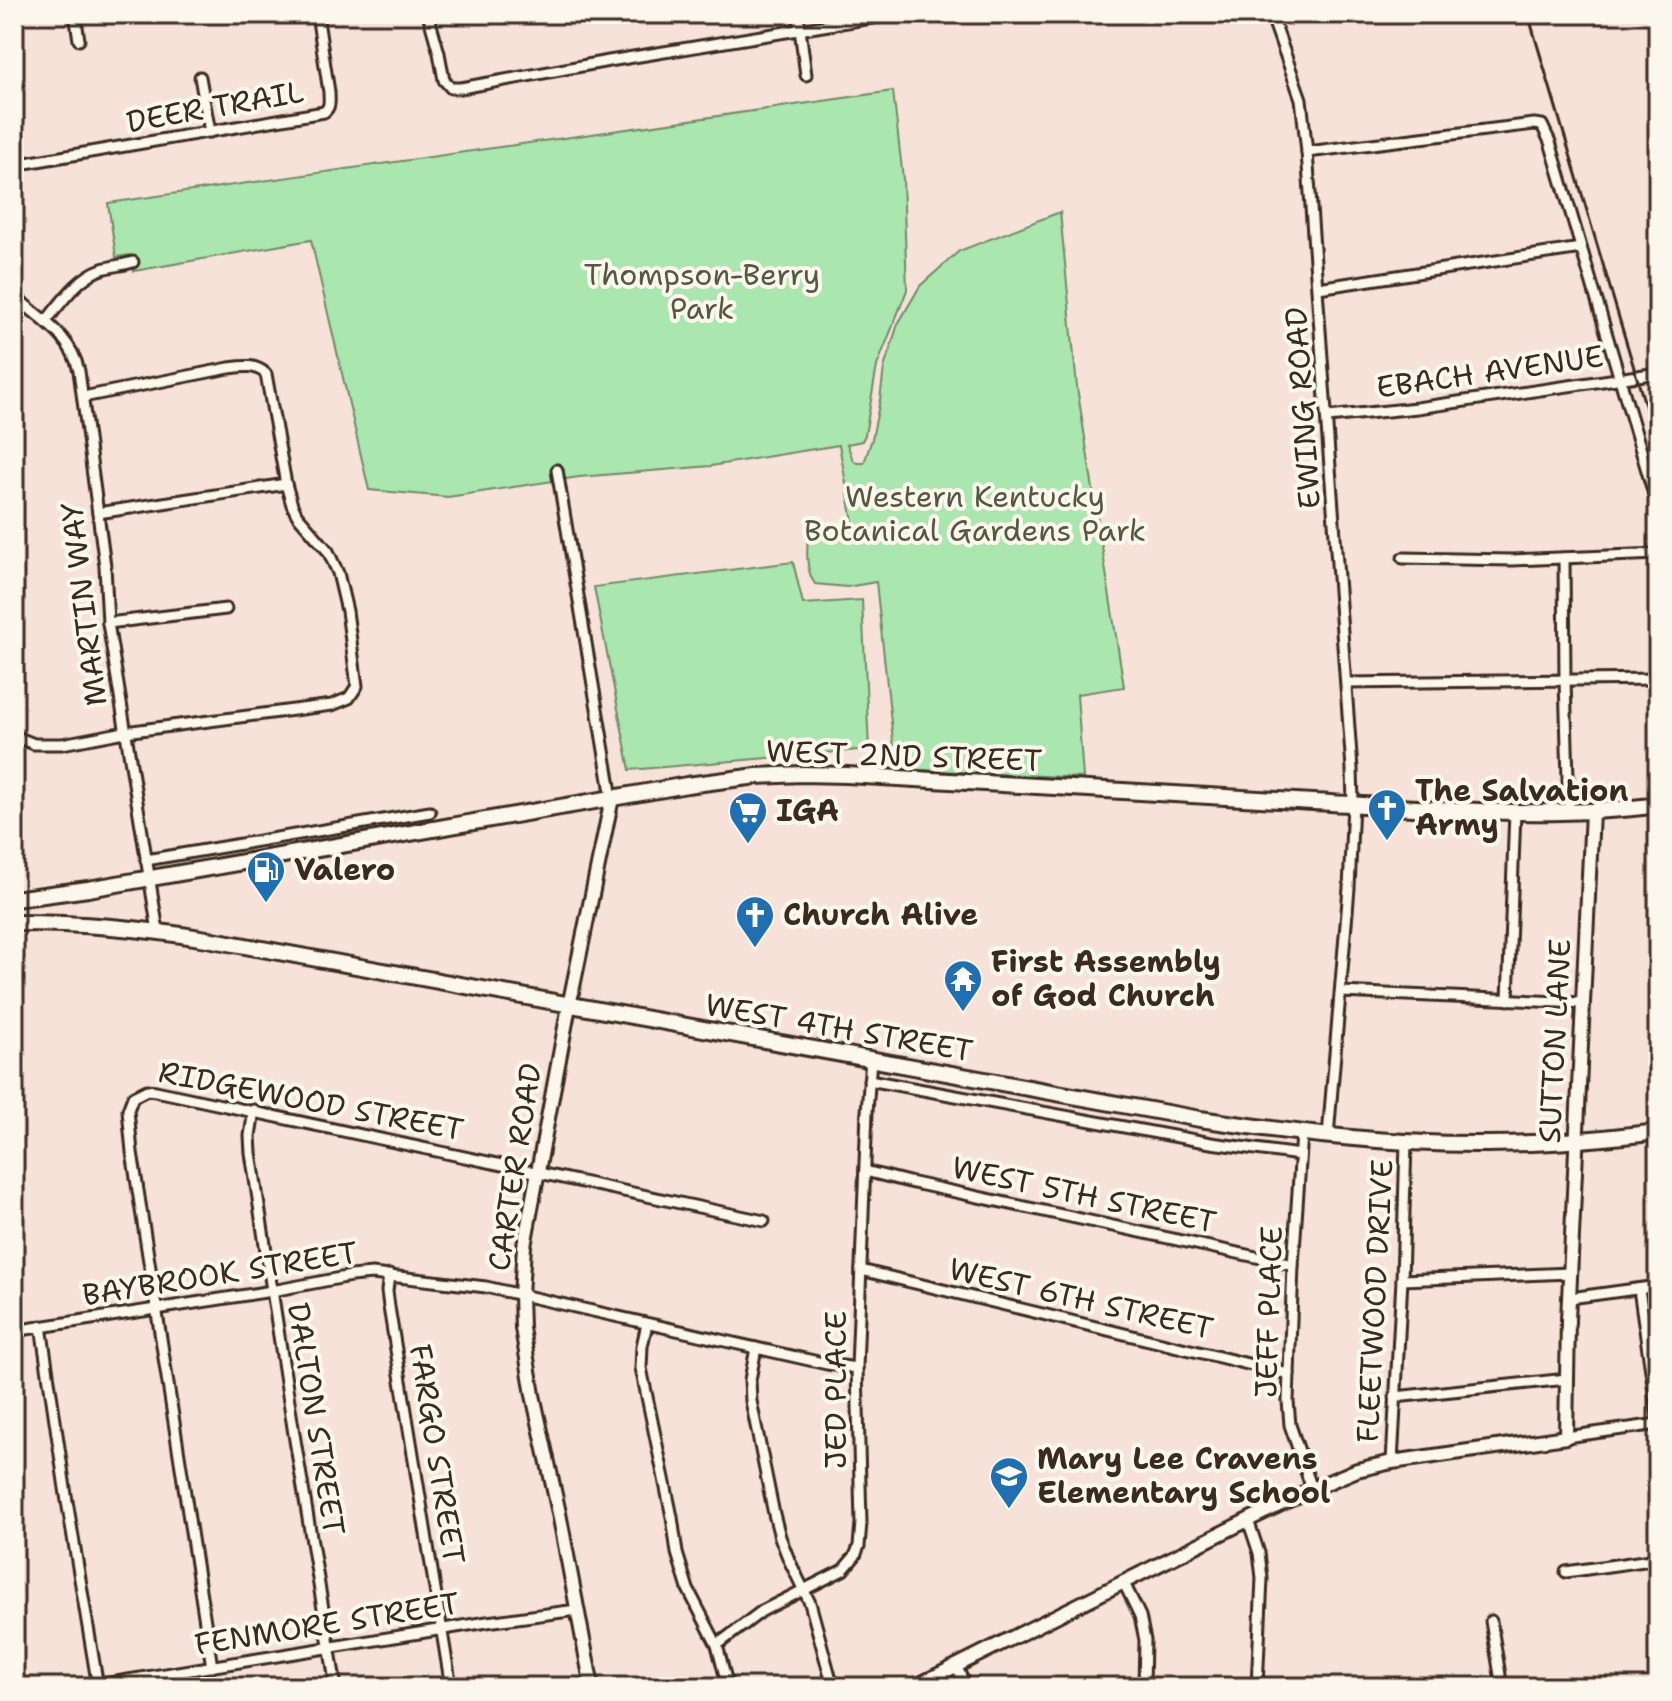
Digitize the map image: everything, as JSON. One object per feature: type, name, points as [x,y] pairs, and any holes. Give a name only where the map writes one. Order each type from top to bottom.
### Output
[{"type":"main road","name":"WEST 2ND STREET","points":[[14,899],[149,879],[733,778],[802,774],[1515,811],[1592,812],[1658,805]]},
{"type":"main road","name":"WEST 4TH STREET","points":[[14,923],[98,925],[158,931],[1200,1119],[1302,1133],[1406,1142],[1486,1144],[1658,1132]]},
{"type":"street","points":[[75,14],[79,40]]},
{"type":"street","name":"DEER TRAIL","points":[[14,165],[328,109],[329,92],[317,14]]},
{"type":"street","points":[[428,14],[444,80],[454,88],[896,14]]},
{"type":"street","points":[[798,14],[806,75]]},
{"type":"street","name":"EWING ROAD","points":[[1271,14],[1301,99],[1347,683],[1353,804],[1328,1136]]},
{"type":"street","points":[[200,77],[210,132]]},
{"type":"street","points":[[1307,152],[1542,125],[1550,142],[1658,508]]},
{"type":"street","points":[[1318,288],[1581,248]]},
{"type":"street","points":[[46,321],[87,277],[102,269],[133,262]]},
{"type":"street","name":"MARTIN WAY","points":[[14,295],[65,340],[72,349],[79,371],[105,566],[108,623],[158,931]]},
{"type":"street","points":[[14,736],[43,745],[62,744],[125,732],[332,705],[349,698],[357,686],[347,611],[338,573],[328,551],[292,505],[266,374],[253,366],[216,370],[83,397]]},
{"type":"street","name":"EBACH AVENUE","points":[[1328,417],[1491,398],[1658,373]]},
{"type":"street","points":[[557,470],[612,798]]},
{"type":"street","points":[[98,513],[286,484]]},
{"type":"street","points":[[1403,558],[1512,560],[1658,554]]},
{"type":"street","points":[[1564,558],[1569,812]]},
{"type":"street","points":[[108,623],[226,609]]},
{"type":"street","points":[[1347,683],[1658,679]]},
{"type":"street","name":"CARTER ROAD","points":[[592,1687],[533,1395],[522,1328],[521,1295],[524,1246],[612,798]]},
{"type":"street","points":[[1508,1000],[1515,811]]},
{"type":"street","points":[[146,860],[430,812]]},
{"type":"street","name":"SUTTON LANE","points":[[1570,1298],[1592,812]]},
{"type":"street","points":[[395,819],[396,836]]},
{"type":"street","points":[[1341,992],[1582,1003]]},
{"type":"street","name":"JED PLACE","points":[[717,1645],[762,1611],[843,1570],[859,1546],[857,1368],[871,1059]]},
{"type":"street","name":"WEST 4TH STREET","points":[[869,1080],[1211,1143],[1300,1155]]},
{"type":"street","name":"RIDGEWOOD STREET","points":[[212,1667],[132,1152],[129,1103],[139,1092],[156,1091],[254,1110],[764,1221]]},
{"type":"street","name":"DALTON STREET","points":[[254,1110],[251,1153],[336,1687]]},
{"type":"street","name":"JEFF PLACE","points":[[1302,1133],[1288,1401],[1290,1425],[1312,1489]]},
{"type":"street","name":"FLEETWOOD DRIVE","points":[[1392,1462],[1406,1142]]},
{"type":"street","name":"WEST 5TH STREET","points":[[865,1171],[1293,1265]]},
{"type":"street","name":"WEST 6TH STREET","points":[[861,1270],[1289,1374]]},
{"type":"street","points":[[1402,1280],[1571,1273]]},
{"type":"street","name":"BAYBROOK STREET","points":[[14,1331],[351,1276],[389,1275],[486,1287],[827,1364],[857,1368]]},
{"type":"street","name":"FARGO STREET","points":[[389,1275],[389,1307],[451,1687]]},
{"type":"street","points":[[1566,1437],[1570,1298],[1658,1286]]},
{"type":"street","points":[[914,1687],[1123,1581],[1357,1470],[1658,1421],[1639,1289]]},
{"type":"street","points":[[647,1324],[641,1368],[677,1553],[688,1589],[717,1645],[728,1687]]},
{"type":"street","points":[[41,1326],[98,1686]]},
{"type":"street","points":[[756,1348],[750,1380],[756,1427],[780,1537],[810,1603],[833,1687]]},
{"type":"street","points":[[1395,1397],[1567,1379]]},
{"type":"street","points":[[1248,1520],[1259,1553],[1262,1578],[1257,1687]]},
{"type":"street","points":[[1566,1572],[1658,1559]]},
{"type":"street","points":[[1123,1581],[1140,1616],[1145,1640],[1144,1687]]},
{"type":"street","name":"FENMORE STREET","points":[[85,1687],[577,1610]]},
{"type":"street","points":[[1491,1621],[1502,1687]]},
{"type":"street","points":[[956,1665],[966,1687]]},
{"type":"green space","name":"Thompson-Berry Park","points":[[893,91],[903,179],[907,290],[877,366],[865,435],[862,441],[847,444],[853,460],[864,463],[872,439],[884,368],[898,324],[920,286],[959,251],[1060,212],[1077,387],[1124,687],[1077,694],[1083,778],[896,769],[876,582],[847,587],[815,584],[808,566],[808,533],[854,527],[839,445],[711,466],[579,477],[448,497],[369,490],[311,240],[134,271],[130,255],[116,257],[108,203]]},
{"type":"green space","points":[[793,562],[803,604],[862,600],[869,749],[630,770],[594,587]]},
{"type":"railway","points":[[1528,14],[1658,448]]},
{"type":"place","name":"The Salvation Army","points":[[1387,842]]},
{"type":"place","name":"IGA","points":[[748,845]]},
{"type":"place","name":"Valero","points":[[266,904]]},
{"type":"place","name":"Church Alive","points":[[755,949]]},
{"type":"place","name":"First Assembly of God Church","points":[[963,1013]]},
{"type":"place","name":"Mary Lee Cravens Elementary School","points":[[1009,1510]]},
{"type":"park label","name":"Western Kentucky Botanical Gardens Park","points":[[975,514]]}]
